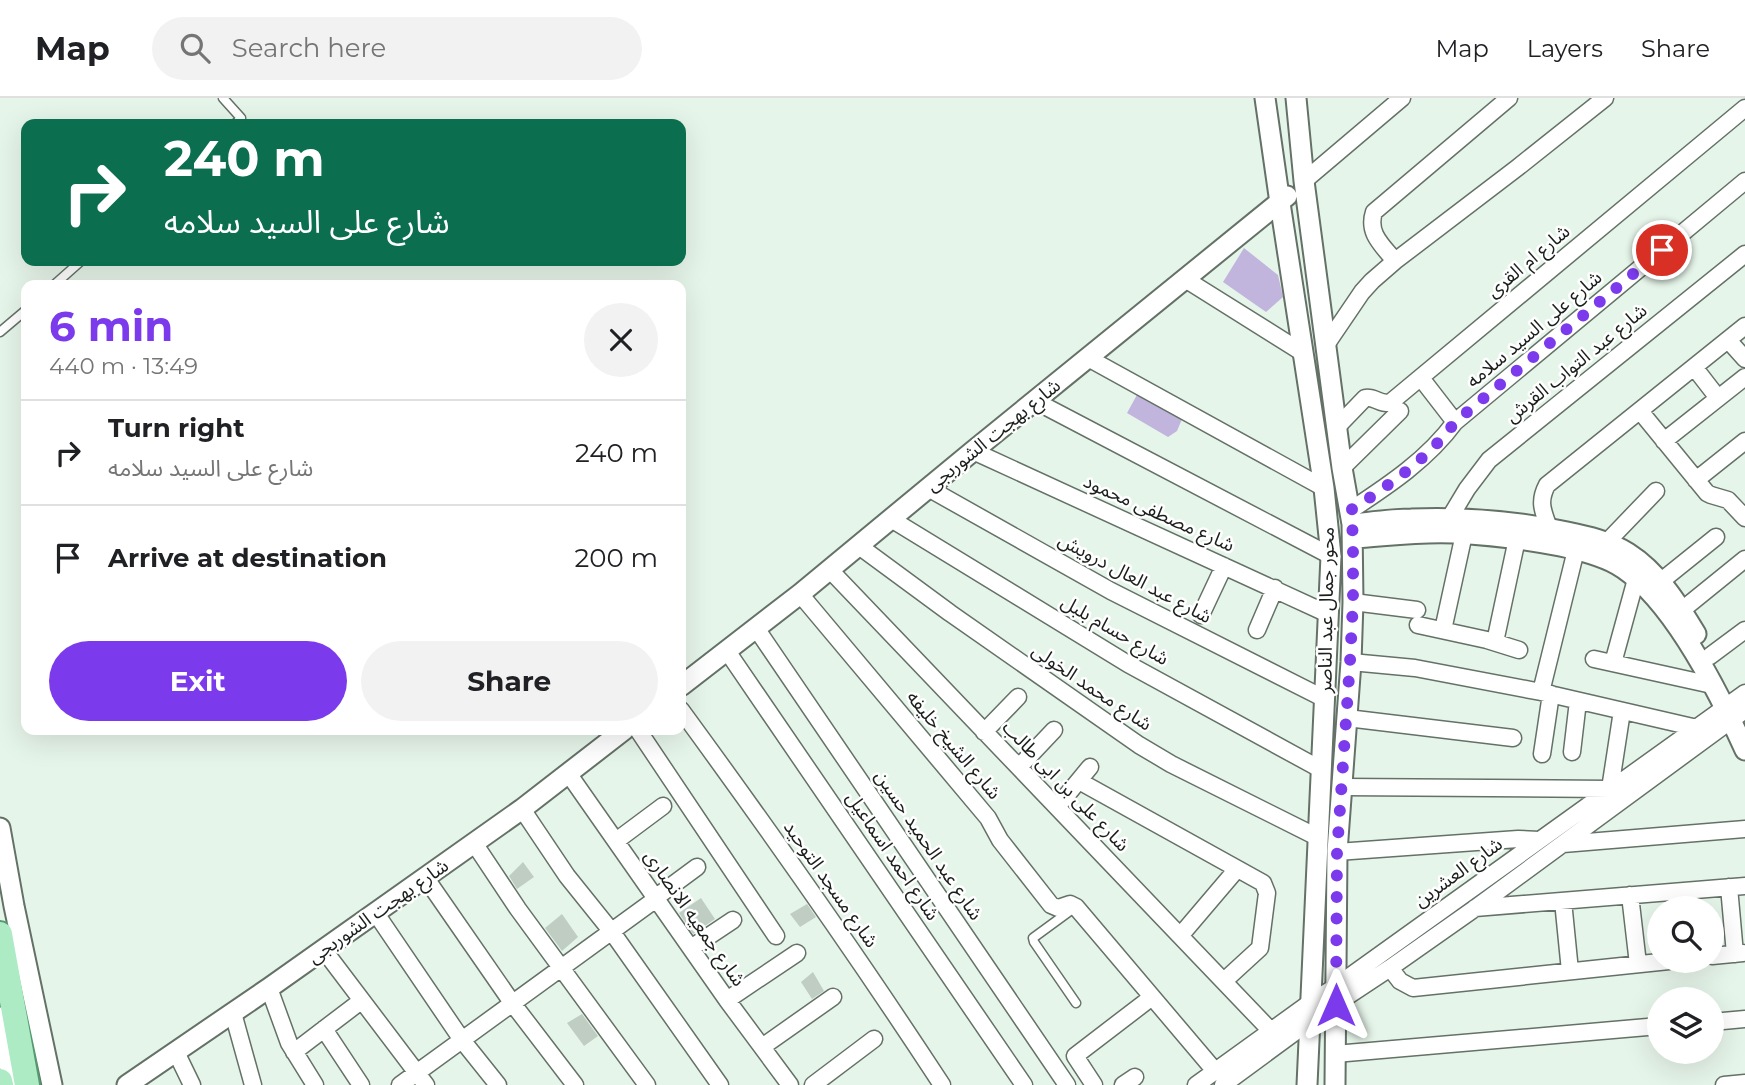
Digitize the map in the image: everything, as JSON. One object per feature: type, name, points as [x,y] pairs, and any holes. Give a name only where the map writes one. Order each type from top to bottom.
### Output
[{"type":"main road","points":[[0,934],[27,1085]]},
{"type":"street","name":"محور جمال عبد الناصر","points":[[1265,98],[1324,488],[1331,556],[1307,1085]]},
{"type":"street","name":"محور جمال عبد الناصر","points":[[1296,98],[1304,181],[1342,468],[1352,524],[1353,602],[1337,852],[1335,1085]]},
{"type":"street","points":[[1304,181],[1402,98]]},
{"type":"street","points":[[1395,261],[1373,233],[1374,212],[1510,98]]},
{"type":"street","points":[[1326,345],[1362,292],[1395,261],[1605,98]]},
{"type":"street","name":"شارع ام القرى","points":[[1337,427],[1365,398],[1371,397],[1388,403],[1421,378],[1745,108]]},
{"type":"street","name":"شارع بهجت الشوربجى","points":[[686,682],[830,570],[1304,181]]},
{"type":"street","name":"شارع على السيد سلامه","points":[[1352,524],[1443,438],[1455,422],[1745,181]]},
{"type":"street","name":"شارع عبد التواب القرش","points":[[1449,519],[1489,460],[1745,254]]},
{"type":"street","points":[[1185,279],[1303,353]]},
{"type":"street","points":[[1549,528],[1542,503],[1542,495],[1547,485],[1745,326]]},
{"type":"street","points":[[1728,340],[1745,359]]},
{"type":"street","points":[[1088,358],[1324,488]]},
{"type":"street","points":[[1694,367],[1718,398]]},
{"type":"street","points":[[1664,441],[1745,377]]},
{"type":"street","points":[[1421,378],[1455,422]]},
{"type":"street","points":[[1035,401],[1331,556]]},
{"type":"street","points":[[1342,468],[1400,411]]},
{"type":"street","points":[[1640,411],[1696,480],[1711,495],[1728,499],[1744,515]]},
{"type":"street","points":[[1696,480],[1745,441]]},
{"type":"street","name":"شارع مصطفى محمود","points":[[973,451],[1328,614]]},
{"type":"street","name":"شارع عبد العال درويش","points":[[928,488],[1111,591],[1325,699]]},
{"type":"street","points":[[1607,542],[1656,491]]},
{"type":"street","name":"شارع حسام بلبل","points":[[891,519],[1128,664],[1322,770]]},
{"type":"street","points":[[1352,524],[1410,519],[1492,520],[1549,528],[1607,542],[1628,553],[1648,568],[1660,582],[1682,610],[1710,656],[1738,709],[1745,750]]},
{"type":"street","points":[[1352,524],[1422,533],[1532,540],[1576,550],[1616,564],[1660,603],[1712,685],[1738,709]]},
{"type":"street","points":[[1443,630],[1464,534]]},
{"type":"street","points":[[1660,582],[1716,537]]},
{"type":"street","points":[[1495,642],[1517,539]]},
{"type":"street","name":"شارع محمد الخولى","points":[[859,546],[1139,745],[1171,764],[1317,837]]},
{"type":"street","points":[[1542,754],[1546,693],[1576,550]]},
{"type":"street","points":[[1682,610],[1745,559]]},
{"type":"street","points":[[1201,615],[1224,566]]},
{"type":"street","name":"شارع على بن ابى طالب","points":[[830,570],[1271,1031]]},
{"type":"street","points":[[1612,663],[1636,579]]},
{"type":"street","points":[[1257,630],[1275,589]]},
{"type":"street","name":"شارع الشيخ خليفه","points":[[800,594],[988,818],[1000,840],[1051,905],[1058,908],[1070,904],[1076,907]]},
{"type":"street","points":[[1353,602],[1417,617],[1443,630],[1519,650]]},
{"type":"street","name":"شارع عبد الحميد حسين","points":[[756,628],[1068,1085]]},
{"type":"street","points":[[1710,656],[1745,630]]},
{"type":"street","name":"شارع احمد اسماعيل","points":[[727,651],[1024,1085]]},
{"type":"street","points":[[1594,659],[1712,685]]},
{"type":"street","points":[[1350,662],[1415,668],[1546,693],[1697,728]]},
{"type":"street","points":[[984,732],[1018,697]]},
{"type":"street","points":[[1572,752],[1578,701]]},
{"type":"street","name":"شارع العشرين","points":[[1196,1085],[1219,1078],[1336,996],[1539,840],[1697,728],[1738,709]]},
{"type":"street","name":"شارع العشرين","points":[[1336,996],[1390,968],[1474,909],[1738,709]]},
{"type":"street","points":[[1342,787],[1610,789],[1622,712]]},
{"type":"street","name":"شارع مسجد التوحيد","points":[[686,717],[778,845],[942,1085]]},
{"type":"street","points":[[1347,718],[1513,738]]},
{"type":"street","points":[[1018,767],[1054,730]]},
{"type":"street","name":"شارع بهجت الشوربجى","points":[[127,1085],[522,809],[618,735]]},
{"type":"street","points":[[641,735],[776,936]]},
{"type":"street","points":[[1057,807],[1090,767]]},
{"type":"street","name":"شارع جمعيه الانصارى","points":[[568,774],[790,1085]]},
{"type":"street","points":[[1079,781],[1263,883],[1267,893],[1260,948],[1224,981]]},
{"type":"street","points":[[616,841],[663,806]]},
{"type":"street","points":[[522,809],[567,876],[612,932],[720,1085]]},
{"type":"street","points":[[0,828],[52,1085]]},
{"type":"street","points":[[1562,844],[1745,829]]},
{"type":"street","points":[[1337,852],[1518,839],[1539,840]]},
{"type":"street","points":[[474,843],[518,909],[647,1085]]},
{"type":"street","points":[[400,1085],[421,1079],[462,1040],[697,867]]},
{"type":"street","points":[[1180,936],[1237,869]]},
{"type":"street","points":[[425,877],[513,1004],[575,1085]]},
{"type":"street","points":[[1474,909],[1737,886],[1740,953]]},
{"type":"street","points":[[1630,895],[1639,964]]},
{"type":"street","points":[[1563,901],[1570,971]]},
{"type":"street","points":[[1076,907],[1219,1078]]},
{"type":"street","points":[[375,912],[462,1040],[498,1085]]},
{"type":"street","points":[[691,948],[733,920]]},
{"type":"street","points":[[323,949],[421,1079]]},
{"type":"street","points":[[727,1000],[797,953]]},
{"type":"street","points":[[1390,968],[1400,981],[1413,988],[1647,963]]},
{"type":"street","points":[[269,988],[285,1034],[315,1085]]},
{"type":"street","points":[[762,1047],[833,997]]},
{"type":"street","points":[[1091,1084],[1075,1056],[1152,997]]},
{"type":"street","points":[[294,1052],[361,1001]]},
{"type":"street","name":"شارع العشرين","points":[[1219,1078],[1271,1031],[1311,1012]]},
{"type":"street","points":[[233,1013],[253,1085]]},
{"type":"street","points":[[0,1017],[13,1085]]},
{"type":"street","points":[[1724,1021],[1745,1019]]},
{"type":"street","points":[[1335,1054],[1647,1028]]},
{"type":"street","points":[[324,1029],[362,1085]]},
{"type":"street","points":[[813,1085],[874,1039]]},
{"type":"street","points":[[176,1052],[192,1085]]},
{"type":"street","points":[[1724,1085],[1745,1083]]},
{"type":"lane","points":[[223,98],[241,119]]},
{"type":"lane","points":[[60,280],[75,266]]},
{"type":"lane","points":[[0,332],[21,314]]},
{"type":"lane","points":[[1076,907],[1033,938],[1076,1003]]},
{"type":"shaded area","points":[[1244,248],[1278,275],[1283,297],[1266,312],[1223,282]]},
{"type":"shaded area","points":[[1138,393],[1185,412],[1177,431],[1168,437],[1127,413]]},
{"type":"building","points":[[523,862],[534,877],[517,889],[509,876]]},
{"type":"building","points":[[701,898],[715,919],[693,934],[679,913]]},
{"type":"building","points":[[807,904],[816,917],[800,927],[790,914]]},
{"type":"building","points":[[562,914],[578,937],[562,951],[545,928]]},
{"type":"building","points":[[813,972],[824,991],[812,999],[801,982]]},
{"type":"building","points":[[582,1014],[598,1036],[584,1046],[567,1023]]},
{"type":"route","points":[[1336,1005],[1337,852],[1353,602],[1351,510],[1404,473],[1443,438],[1455,422],[1662,250]]}]
